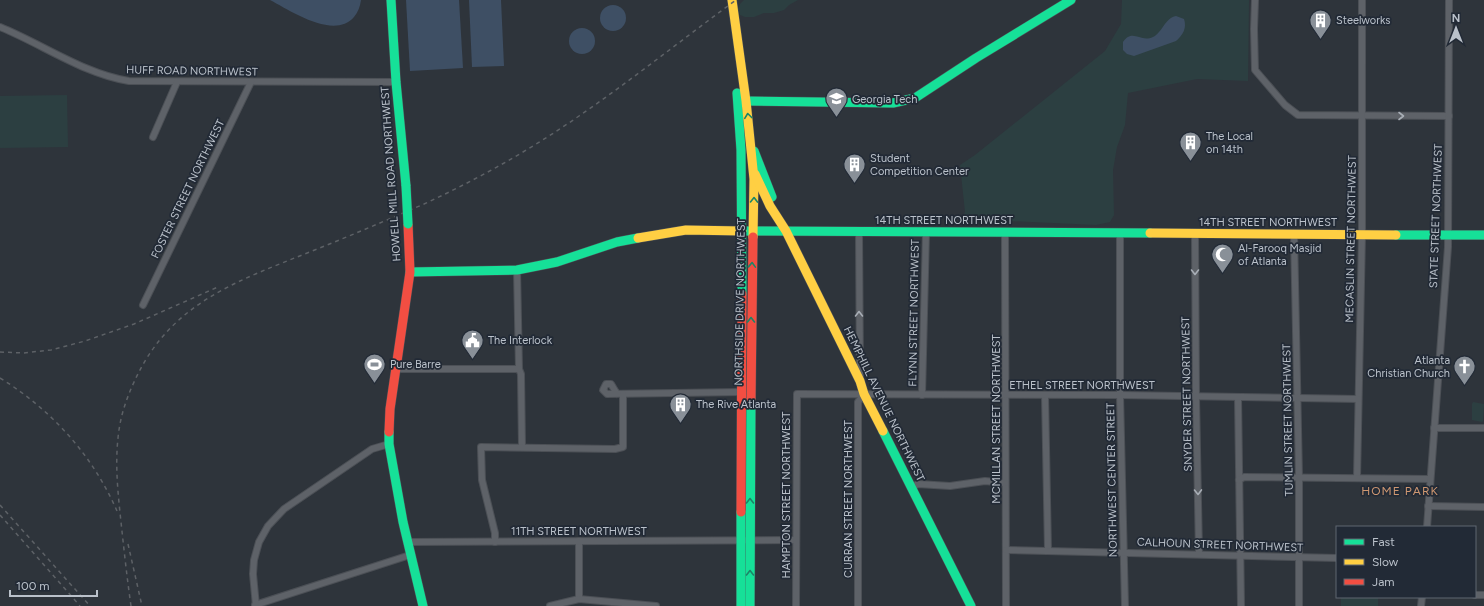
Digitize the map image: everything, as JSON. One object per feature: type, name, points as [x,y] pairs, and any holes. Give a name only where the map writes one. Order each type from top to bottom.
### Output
[{"type":"main road","name":"HOWELL MILL ROAD NORTHWEST","points":[[391,0],[396,82],[406,186],[410,272],[389,424],[389,444],[410,555],[423,606]]},
{"type":"main road","name":"NORTHSIDE DRIVE NORTHWEST","points":[[727,0],[734,52],[741,150],[742,392],[745,540],[750,606]]},
{"type":"main road","name":"NORTHSIDE DRIVE NORTHWEST","points":[[732,0],[746,100],[753,169],[751,449],[740,606]]},
{"type":"main road","points":[[746,100],[893,103],[915,98],[1066,1]]},
{"type":"main road","name":"HEMPHILL AVENUE NORTHWEST","points":[[751,143],[775,203],[776,212]]},
{"type":"main road","name":"HEMPHILL AVENUE NORTHWEST","points":[[741,150],[753,169],[770,206],[776,212],[786,231],[860,381],[864,394],[971,606]]},
{"type":"main road","name":"14TH STREET NORTHWEST","points":[[410,272],[517,270],[557,262],[617,242],[650,235],[686,230],[1484,235]]},
{"type":"main road","points":[[742,392],[747,403],[747,434],[751,449]]},
{"type":"street","points":[[1255,0],[1255,70],[1284,105],[1298,115],[1449,116]]},
{"type":"street","name":"MECASLIN STREET NORTHWEST","points":[[1357,478],[1362,234],[1362,0]]},
{"type":"street","name":"STATE STREET NORTHWEST","points":[[1427,526],[1448,235],[1449,0]]},
{"type":"street","name":"HUFF ROAD NORTHWEST","points":[[0,26],[103,76],[129,81],[396,82]]},
{"type":"street","points":[[153,137],[177,82]]},
{"type":"street","name":"FOSTER STREET NORTHWEST","points":[[143,305],[251,82]]},
{"type":"street","points":[[859,232],[860,381]]},
{"type":"street","name":"FLYNN STREET NORTHWEST","points":[[922,395],[926,232]]},
{"type":"street","name":"MCMILLAN STREET NORTHWEST","points":[[1005,233],[1006,606]]},
{"type":"street","name":"NORTHWEST CENTER STREET","points":[[1120,233],[1120,395],[1126,606]]},
{"type":"street","name":"SNYDER STREET NORTHWEST","points":[[1195,233],[1199,554]]},
{"type":"street","name":"TUMLIN STREET NORTHWEST","points":[[1294,234],[1298,398],[1300,557],[1299,606]]},
{"type":"street","points":[[517,270],[522,447]]},
{"type":"street","points":[[396,369],[519,369]]},
{"type":"street","points":[[495,542],[482,480],[481,447],[616,449],[623,447],[620,394],[742,392]]},
{"type":"street","name":"HAMPTON STREET NORTHWEST","points":[[796,606],[797,394],[806,394]]},
{"type":"street","name":"ETHEL STREET NORTHWEST","points":[[806,394],[1120,395],[1358,399]]},
{"type":"street","name":"CURRAN STREET NORTHWEST","points":[[858,606],[858,402],[864,394]]},
{"type":"street","points":[[1045,395],[1048,551]]},
{"type":"street","points":[[1238,397],[1240,606]]},
{"type":"street","points":[[1434,428],[1484,428]]},
{"type":"street","points":[[389,444],[372,449],[284,509],[268,526],[259,542],[254,560],[253,574],[255,605],[410,555]]},
{"type":"street","points":[[1239,480],[1244,477],[1430,479]]},
{"type":"street","points":[[912,487],[918,484],[950,486],[985,481],[1005,483]]},
{"type":"street","points":[[1428,506],[1484,507]]},
{"type":"street","name":"11TH STREET NORTHWEST","points":[[408,542],[796,540]]},
{"type":"street","points":[[579,542],[579,599]]},
{"type":"street","name":"CALHOUN STREET NORTHWEST","points":[[1006,550],[1336,558]]},
{"type":"street","points":[[550,606],[579,599],[611,604],[656,606]]},
{"type":"shaded area","points":[[744,0],[798,0],[784,10],[774,13],[764,13],[754,17],[745,17],[740,15],[738,9]]},
{"type":"shaded area","points":[[1122,0],[1249,0],[1248,81],[1197,79],[1128,93],[1125,125],[1117,147],[1113,170],[1114,215],[1110,222],[1096,225],[963,218],[965,212],[960,165],[975,155],[1105,51],[1121,24]]},
{"type":"shaded area","points":[[67,95],[68,147],[0,148],[0,96]]},
{"type":"shaded area","points":[[1473,402],[1484,404],[1482,422],[1472,420]]},
{"type":"shaded area","points":[[1341,598],[1378,598],[1378,606],[1341,606]]},
{"type":"water","points":[[270,0],[361,0],[359,9],[354,17],[346,23],[335,26],[324,25],[312,21]]},
{"type":"water","points":[[406,0],[459,0],[463,68],[410,71]]},
{"type":"water","points":[[469,0],[501,0],[504,66],[472,67]]},
{"type":"water","points":[[613,5],[622,9],[626,18],[622,27],[613,31],[604,27],[600,18],[604,9]]},
{"type":"water","points":[[1176,16],[1184,19],[1185,28],[1181,36],[1176,41],[1134,56],[1127,54],[1123,50],[1123,42],[1130,36],[1144,38],[1153,37],[1159,32],[1166,22],[1172,17]]},
{"type":"water","points":[[582,28],[591,32],[595,41],[591,50],[582,54],[573,50],[569,41],[573,32]]},
{"type":"railway","points":[[131,606],[118,490],[117,448],[119,430],[124,408],[135,380],[150,353],[167,331],[187,313],[233,284],[424,204],[484,174],[523,152],[599,102],[736,0]]},
{"type":"railway","points":[[0,352],[23,353],[51,350],[85,341],[134,324],[218,287]]},
{"type":"railway","points":[[0,378],[37,405],[69,436],[96,472],[117,511]]},
{"type":"railway","points":[[0,505],[90,606]]},
{"type":"railway","points":[[0,515],[80,606]]},
{"type":"railway","points":[[128,544],[142,606]]},
{"type":"traffic: fast","points":[[391,0],[396,82],[406,186]]},
{"type":"traffic: fast","points":[[746,101],[893,103],[915,98],[976,58],[1071,0]]},
{"type":"traffic: fast","points":[[737,93],[741,150],[742,294]]},
{"type":"traffic: fast","points":[[754,151],[772,197]]},
{"type":"traffic: fast","points":[[406,186],[408,224]]},
{"type":"traffic: fast","points":[[746,231],[1150,233]]},
{"type":"traffic: fast","points":[[1396,235],[1484,235]]},
{"type":"traffic: fast","points":[[410,272],[517,270],[557,262],[617,242],[638,238]]},
{"type":"traffic: fast","points":[[750,606],[751,400]]},
{"type":"traffic: fast","points":[[883,431],[971,606]]},
{"type":"traffic: fast","points":[[389,432],[389,444],[403,522],[423,606]]},
{"type":"traffic: fast","points":[[741,512],[741,606]]},
{"type":"traffic: slow","points":[[732,0],[746,101],[754,179],[753,237]]},
{"type":"traffic: slow","points":[[755,174],[770,206],[786,231],[883,431]]},
{"type":"traffic: slow","points":[[638,238],[686,230],[742,231]]},
{"type":"traffic: slow","points":[[1150,233],[1396,235]]},
{"type":"traffic: jam","points":[[389,432],[390,409],[410,272],[408,224]]},
{"type":"traffic: jam","points":[[751,400],[753,237]]},
{"type":"traffic: jam","points":[[741,512],[742,294]]},
{"type":"place","name":"Steelworks","points":[[1321,40]]},
{"type":"place","name":"Georgia Tech","points":[[836,118]]},
{"type":"place","name":"The Local on 14th","points":[[1190,162]]},
{"type":"place","name":"Student Competition Center","points":[[854,184]]},
{"type":"place","name":"Al-Farooq Masjid of Atlanta","points":[[1223,274]]},
{"type":"place","name":"The Interlock","points":[[473,360]]},
{"type":"place","name":"Pure Barre","points":[[375,384]]},
{"type":"place","name":"Atlanta Christian Church","points":[[1465,386]]},
{"type":"place","name":"The Rive Atlanta","points":[[680,424]]},
{"type":"district","name":"HOME PARK","points":[[1400,491]]}]
